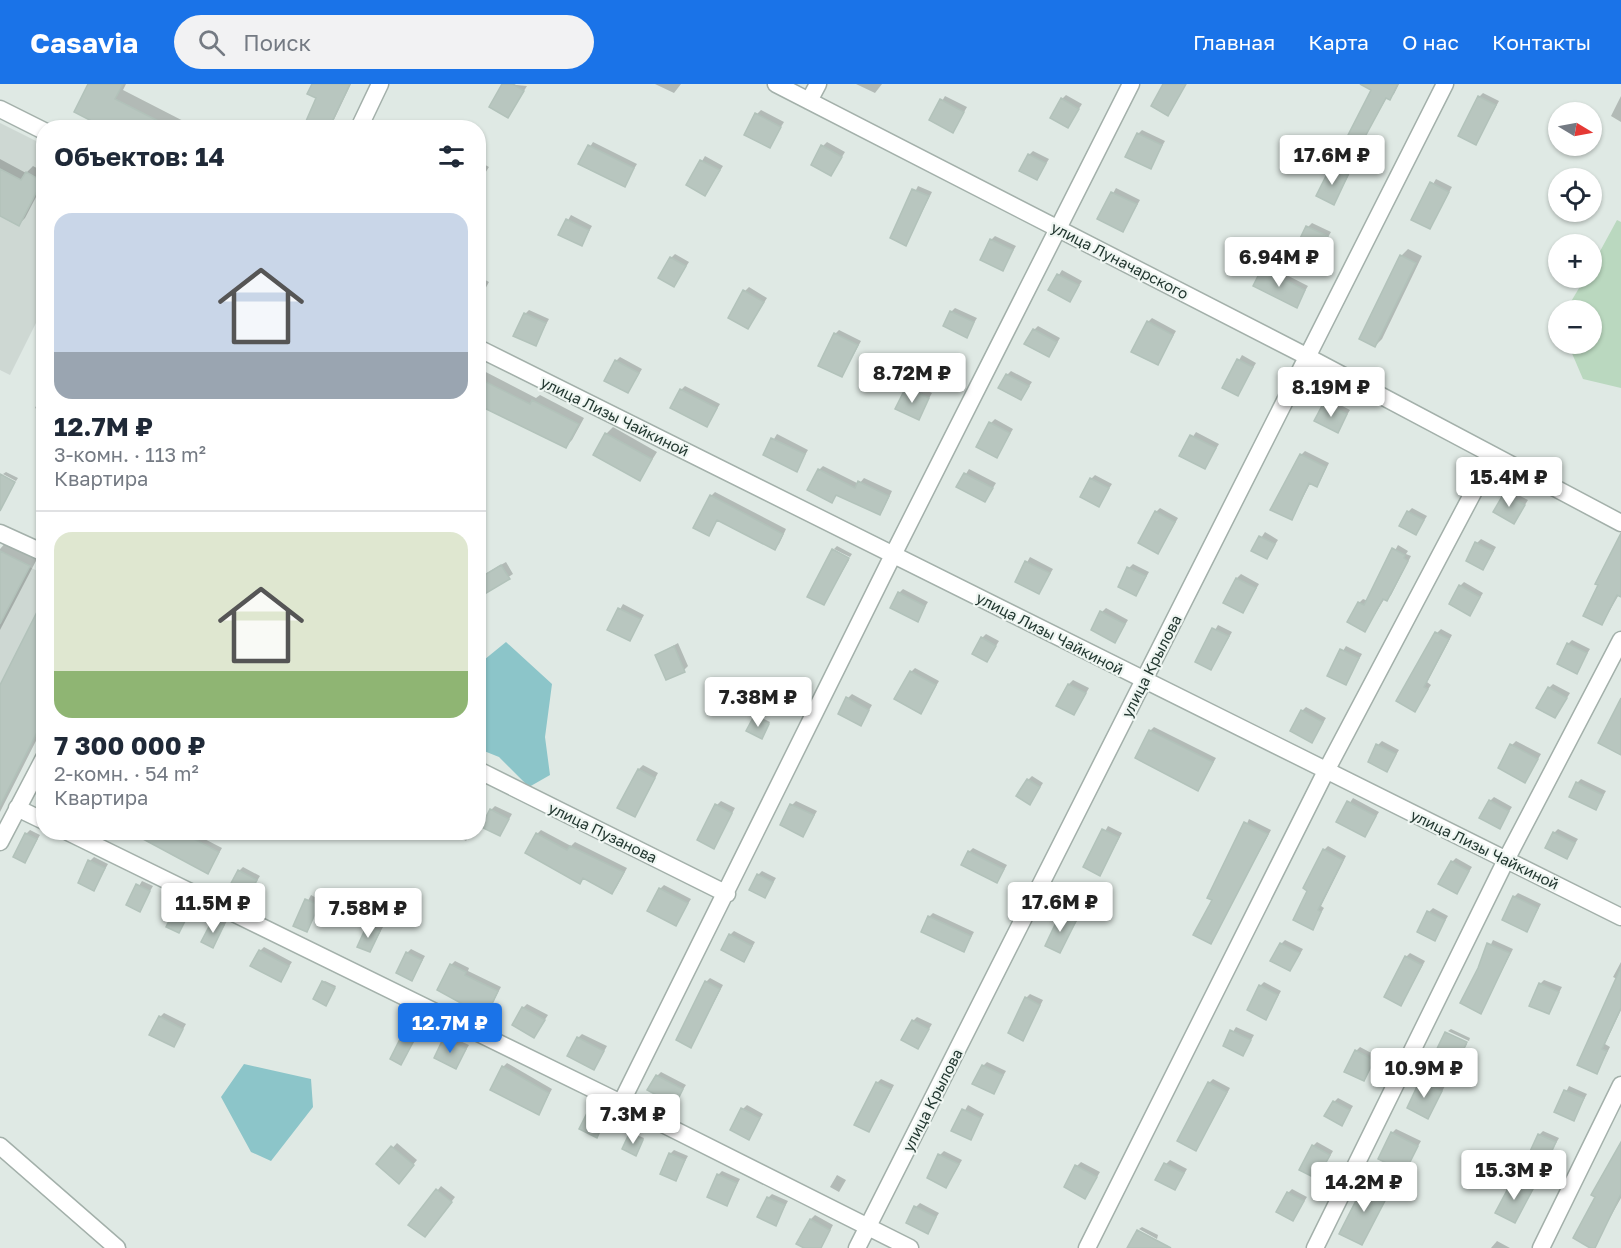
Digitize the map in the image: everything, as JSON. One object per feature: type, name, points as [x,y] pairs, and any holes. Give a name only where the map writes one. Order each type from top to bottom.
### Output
[{"type":"street","points":[[363,120],[380,84]]},
{"type":"street","name":"улица Луначарского","points":[[776,84],[1308,357],[1621,523]]},
{"type":"street","points":[[809,101],[818,84]]},
{"type":"street","points":[[621,1103],[727,894],[893,555],[1131,84]]},
{"type":"street","name":"улица Крылова","points":[[857,1248],[1445,84]]},
{"type":"street","points":[[0,110],[36,127]]},
{"type":"street","name":"улица Лизы Чайкиной","points":[[486,352],[1621,917]]},
{"type":"street","points":[[1087,1248],[1326,771],[1493,455]]},
{"type":"street","points":[[0,533],[36,549]]},
{"type":"street","points":[[1315,1248],[1506,860],[1621,640]]},
{"type":"street","points":[[0,842],[36,773]]},
{"type":"street","name":"улица Пузанова","points":[[486,774],[727,894]]},
{"type":"street","points":[[17,808],[36,817]]},
{"type":"street","points":[[84,840],[621,1103],[910,1248]]},
{"type":"street","points":[[1541,1248],[1621,1085]]},
{"type":"street","points":[[0,1146],[117,1248]]},
{"type":"shaded area","points":[[0,123],[36,141],[36,323],[10,375],[0,370]]},
{"type":"shaded area","points":[[0,553],[36,570],[36,732],[0,806]]},
{"type":"green space","points":[[1617,220],[1621,222],[1621,388],[1583,379],[1572,354],[1602,354],[1602,300],[1572,300],[1579,288],[1602,288],[1602,248]]},
{"type":"water","points":[[506,642],[552,684],[545,737],[550,775],[529,787],[499,757],[486,752],[486,658]]},
{"type":"water","points":[[244,1064],[311,1079],[313,1107],[271,1161],[251,1152],[221,1097]]},
{"type":"building","points":[[88,84],[123,84],[115,99],[156,120],[90,120],[74,112]]},
{"type":"building","points":[[312,84],[350,84],[333,120],[306,120],[316,98],[307,94]]},
{"type":"building","points":[[502,84],[513,84],[524,91],[508,118],[489,107]]},
{"type":"building","points":[[1163,84],[1186,84],[1168,116],[1151,106]]},
{"type":"building","points":[[1360,84],[1398,84],[1390,100],[1386,98],[1360,146],[1346,139],[1371,90]]},
{"type":"building","points":[[1478,96],[1496,105],[1476,145],[1458,136]]},
{"type":"building","points":[[1061,98],[1079,109],[1068,128],[1050,118]]},
{"type":"building","points":[[940,99],[964,112],[953,133],[929,120]]},
{"type":"building","points":[[755,113],[781,127],[770,148],[744,135]]},
{"type":"building","points":[[1137,133],[1162,145],[1151,169],[1125,157]]},
{"type":"building","points":[[588,145],[634,168],[625,187],[578,164]]},
{"type":"building","points":[[821,145],[842,157],[831,176],[811,165]]},
{"type":"building","points":[[1028,154],[1046,163],[1037,180],[1019,171]]},
{"type":"building","points":[[700,160],[720,170],[705,196],[686,185]]},
{"type":"building","points":[[1331,166],[1348,175],[1334,205],[1316,196]]},
{"type":"building","points":[[0,169],[21,180],[26,172],[36,178],[36,193],[19,226],[0,216]]},
{"type":"building","points":[[1430,182],[1449,192],[1430,229],[1411,220]]},
{"type":"building","points":[[912,189],[929,196],[906,246],[890,238]]},
{"type":"building","points":[[1111,192],[1137,204],[1123,232],[1097,219]]},
{"type":"building","points":[[566,219],[589,230],[582,246],[558,235]]},
{"type":"building","points":[[1306,226],[1328,236],[1317,258],[1296,247]]},
{"type":"building","points":[[990,239],[1013,250],[1003,271],[980,260]]},
{"type":"building","points":[[1400,255],[1416,263],[1375,347],[1359,339]]},
{"type":"building","points":[[670,257],[686,266],[674,287],[658,278]]},
{"type":"building","points":[[1262,268],[1305,290],[1297,308],[1253,286]]},
{"type":"building","points":[[1057,274],[1079,285],[1070,302],[1048,290]]},
{"type":"building","points":[[743,290],[764,302],[748,329],[728,318]]},
{"type":"building","points":[[950,311],[974,322],[967,338],[943,326]]},
{"type":"building","points":[[524,313],[546,323],[536,346],[513,336]]},
{"type":"building","points":[[1147,321],[1173,335],[1158,365],[1131,352]]},
{"type":"building","points":[[1033,329],[1057,342],[1049,357],[1024,344]]},
{"type":"building","points":[[834,333],[858,345],[842,377],[818,366]]},
{"type":"building","points":[[1237,359],[1253,367],[1238,396],[1222,388]]},
{"type":"building","points":[[615,360],[639,373],[628,393],[604,381]]},
{"type":"building","points":[[1006,374],[1029,386],[1021,400],[998,388]]},
{"type":"building","points":[[486,382],[530,404],[532,400],[579,424],[566,448],[486,409]]},
{"type":"building","points":[[906,387],[929,398],[919,420],[895,409]]},
{"type":"building","points":[[680,389],[717,408],[707,427],[670,408]]},
{"type":"building","points":[[1324,402],[1347,414],[1338,433],[1314,421]]},
{"type":"building","points":[[989,422],[1010,433],[997,458],[976,447]]},
{"type":"building","points":[[605,433],[652,459],[640,481],[593,455]]},
{"type":"building","points":[[1190,435],[1216,448],[1205,469],[1179,456]]},
{"type":"building","points":[[771,438],[805,454],[797,472],[763,455]]},
{"type":"building","points":[[1300,454],[1326,467],[1317,487],[1309,483],[1292,520],[1270,510]]},
{"type":"building","points":[[818,469],[855,488],[858,481],[889,496],[880,515],[836,495],[832,503],[807,490]]},
{"type":"building","points":[[964,473],[993,488],[985,502],[956,487]]},
{"type":"building","points":[[0,474],[15,482],[0,511]]},
{"type":"building","points":[[1090,478],[1109,488],[1099,507],[1080,497]]},
{"type":"building","points":[[1504,493],[1525,505],[1514,524],[1493,512]]},
{"type":"building","points":[[710,495],[783,534],[775,550],[717,520],[709,536],[693,528]]},
{"type":"building","points":[[1155,511],[1175,522],[1158,554],[1138,543]]},
{"type":"building","points":[[1407,511],[1424,520],[1416,535],[1399,526]]},
{"type":"building","points":[[1621,533],[1621,597],[1617,595],[1602,625],[1583,616],[1598,585],[1595,584]]},
{"type":"building","points":[[1259,536],[1275,544],[1267,559],[1251,551]]},
{"type":"building","points":[[1475,542],[1493,551],[1483,570],[1466,561]]},
{"type":"building","points":[[1392,548],[1405,555],[1404,558],[1408,561],[1387,601],[1383,599],[1365,632],[1347,622],[1358,602],[1364,605]]},
{"type":"building","points":[[832,549],[849,558],[824,605],[807,597]]},
{"type":"building","points":[[0,551],[30,566],[0,624]]},
{"type":"building","points":[[1025,561],[1050,573],[1039,594],[1015,582]]},
{"type":"building","points":[[501,565],[510,579],[486,593],[486,574]]},
{"type":"building","points":[[1127,567],[1146,576],[1136,596],[1118,587]]},
{"type":"building","points":[[1236,578],[1256,588],[1243,613],[1223,603]]},
{"type":"building","points":[[1459,585],[1480,597],[1470,616],[1449,604]]},
{"type":"building","points":[[898,592],[925,606],[918,622],[890,608]]},
{"type":"building","points":[[618,608],[641,619],[630,641],[607,630]]},
{"type":"building","points":[[1100,611],[1125,624],[1115,643],[1091,630]]},
{"type":"building","points":[[36,614],[36,734],[0,806],[0,685]]},
{"type":"building","points":[[1212,628],[1229,636],[1211,670],[1195,662]]},
{"type":"building","points":[[1435,632],[1449,639],[1424,687],[1428,689],[1415,712],[1396,701]]},
{"type":"building","points":[[981,637],[996,646],[987,662],[972,654]]},
{"type":"building","points":[[1567,643],[1587,653],[1577,674],[1557,664]]},
{"type":"building","points":[[674,646],[685,672],[666,680],[655,655]]},
{"type":"building","points":[[1340,649],[1359,658],[1346,685],[1327,676]]},
{"type":"building","points":[[910,671],[936,685],[921,714],[894,699]]},
{"type":"building","points":[[1068,684],[1086,693],[1074,715],[1056,706]]},
{"type":"building","points":[[1548,687],[1567,698],[1555,718],[1536,708]]},
{"type":"building","points":[[846,697],[869,710],[861,726],[838,714]]},
{"type":"building","points":[[1621,698],[1621,755],[1598,743]]},
{"type":"building","points":[[1301,710],[1323,722],[1312,743],[1290,731]]},
{"type":"building","points":[[754,716],[769,724],[762,739],[746,731]]},
{"type":"building","points":[[1149,730],[1213,762],[1198,791],[1135,758]]},
{"type":"building","points":[[1376,744],[1396,754],[1387,772],[1368,762]]},
{"type":"building","points":[[1510,744],[1538,759],[1525,783],[1498,768]]},
{"type":"building","points":[[638,769],[655,778],[635,817],[617,808]]},
{"type":"building","points":[[1027,779],[1040,787],[1030,805],[1016,796]]},
{"type":"building","points":[[1576,782],[1603,795],[1596,810],[1569,797]]},
{"type":"building","points":[[1489,800],[1509,811],[1500,829],[1479,818]]},
{"type":"building","points":[[1347,801],[1376,816],[1365,837],[1336,822]]},
{"type":"building","points":[[715,804],[732,813],[714,849],[697,840]]},
{"type":"building","points":[[790,804],[814,815],[803,837],[780,825]]},
{"type":"building","points":[[490,809],[509,819],[500,836],[486,829],[486,817]]},
{"type":"building","points":[[1244,822],[1268,834],[1211,944],[1193,935],[1212,900],[1207,898]]},
{"type":"building","points":[[1102,829],[1119,837],[1100,876],[1083,867]]},
{"type":"building","points":[[1553,832],[1575,843],[1567,859],[1545,848]]},
{"type":"building","points":[[25,833],[36,838],[25,863],[13,857]]},
{"type":"building","points":[[536,833],[567,850],[570,846],[624,872],[612,894],[583,878],[580,884],[525,853]]},
{"type":"building","points":[[145,840],[196,840],[219,852],[208,874]]},
{"type":"building","points":[[1323,849],[1343,860],[1318,910],[1321,912],[1313,930],[1293,920],[1307,891],[1303,888]]},
{"type":"building","points":[[968,851],[1004,869],[997,883],[961,865]]},
{"type":"building","points":[[88,860],[105,868],[94,891],[78,883]]},
{"type":"building","points":[[1451,861],[1469,871],[1457,894],[1438,884]]},
{"type":"building","points":[[238,870],[257,880],[247,899],[228,889]]},
{"type":"building","points":[[757,874],[773,882],[765,898],[749,890]]},
{"type":"building","points":[[136,884],[150,891],[140,912],[126,905]]},
{"type":"building","points":[[659,888],[688,903],[676,926],[647,911]]},
{"type":"building","points":[[1513,896],[1538,908],[1527,932],[1502,920]]},
{"type":"building","points":[[305,899],[319,905],[307,932],[293,926]]},
{"type":"building","points":[[178,903],[191,909],[179,933],[166,927]]},
{"type":"building","points":[[1427,911],[1445,920],[1435,941],[1417,932]]},
{"type":"building","points":[[1060,914],[1076,921],[1060,953],[1045,946]]},
{"type":"building","points":[[928,916],[971,936],[964,952],[921,932]]},
{"type":"building","points":[[213,919],[224,925],[213,948],[201,942]]},
{"type":"building","points":[[367,925],[380,931],[370,952],[357,947]]},
{"type":"building","points":[[729,934],[752,946],[744,962],[721,950]]},
{"type":"building","points":[[1280,943],[1300,953],[1290,971],[1270,961]]},
{"type":"building","points":[[1487,943],[1510,953],[1481,1014],[1460,1003],[1478,968]]},
{"type":"building","points":[[259,950],[289,966],[281,982],[250,966]]},
{"type":"building","points":[[406,952],[422,960],[412,981],[396,973]]},
{"type":"building","points":[[1405,956],[1422,965],[1401,1006],[1384,997]]},
{"type":"building","points":[[450,964],[466,972],[465,975],[498,991],[486,1017],[437,990]]},
{"type":"building","points":[[1621,967],[1621,1008],[1602,1049],[1607,1051],[1597,1074],[1577,1065]]},
{"type":"building","points":[[322,981],[335,988],[326,1006],[313,999]]},
{"type":"building","points":[[705,981],[720,989],[691,1048],[676,1040]]},
{"type":"building","points":[[1539,983],[1559,992],[1549,1014],[1529,1006]]},
{"type":"building","points":[[1259,985],[1278,995],[1266,1020],[1247,1010]]},
{"type":"building","points":[[1025,997],[1040,1005],[1023,1041],[1008,1033]]},
{"type":"building","points":[[522,1007],[545,1020],[534,1038],[512,1025]]},
{"type":"building","points":[[159,1016],[183,1029],[174,1047],[149,1035]]},
{"type":"building","points":[[912,1020],[929,1029],[918,1049],[901,1040]]},
{"type":"building","points":[[408,1023],[420,1029],[401,1065],[390,1059]]},
{"type":"building","points":[[1230,1030],[1251,1040],[1243,1056],[1223,1046]]},
{"type":"building","points":[[1445,1032],[1467,1042],[1456,1065],[1434,1055]]},
{"type":"building","points":[[577,1037],[604,1051],[594,1070],[567,1056]]},
{"type":"building","points":[[443,1039],[466,1049],[456,1069],[434,1058]]},
{"type":"building","points":[[1355,1050],[1374,1060],[1364,1081],[1344,1072]]},
{"type":"building","points":[[982,1065],[1003,1075],[994,1094],[972,1084]]},
{"type":"building","points":[[502,1066],[549,1093],[539,1115],[490,1090]]},
{"type":"building","points":[[656,1075],[683,1089],[675,1105],[647,1090]]},
{"type":"building","points":[[1420,1080],[1442,1091],[1428,1119],[1407,1108]]},
{"type":"building","points":[[876,1082],[891,1089],[869,1132],[854,1125]]},
{"type":"building","points":[[1208,1082],[1227,1092],[1196,1151],[1177,1141]]},
{"type":"building","points":[[1564,1090],[1584,1098],[1574,1121],[1554,1112]]},
{"type":"building","points":[[1333,1101],[1350,1110],[1342,1126],[1324,1116]]},
{"type":"building","points":[[741,1108],[760,1118],[749,1140],[730,1130]]},
{"type":"building","points":[[962,1109],[981,1118],[971,1140],[951,1131]]},
{"type":"building","points":[[587,1113],[604,1122],[597,1138],[579,1129]]},
{"type":"building","points":[[1391,1132],[1418,1146],[1405,1172],[1378,1159]]},
{"type":"building","points":[[629,1134],[643,1140],[636,1156],[622,1149]]},
{"type":"building","points":[[1538,1134],[1556,1142],[1545,1166],[1527,1158]]},
{"type":"building","points":[[1621,1142],[1621,1194],[1595,1248],[1590,1248],[1573,1238],[1595,1197],[1591,1195]]},
{"type":"building","points":[[1312,1145],[1330,1155],[1317,1179],[1299,1170]]},
{"type":"building","points":[[391,1146],[414,1165],[399,1184],[376,1164]]},
{"type":"building","points":[[669,1153],[685,1160],[676,1181],[660,1174]]},
{"type":"building","points":[[938,1154],[959,1164],[946,1188],[927,1178]]},
{"type":"building","points":[[1164,1163],[1184,1173],[1175,1190],[1155,1180]]},
{"type":"building","points":[[1075,1165],[1097,1177],[1085,1199],[1064,1187]]},
{"type":"building","points":[[717,1174],[737,1183],[727,1206],[707,1197]]},
{"type":"building","points":[[1513,1179],[1533,1189],[1515,1223],[1495,1213]]},
{"type":"building","points":[[1366,1181],[1389,1193],[1362,1245],[1339,1234]]},
{"type":"building","points":[[436,1189],[452,1202],[425,1237],[408,1225]]},
{"type":"building","points":[[1287,1192],[1304,1201],[1293,1221],[1276,1212]]},
{"type":"building","points":[[767,1197],[785,1205],[776,1226],[757,1217]]},
{"type":"building","points":[[914,1206],[936,1217],[928,1234],[906,1223]]},
{"type":"building","points":[[810,1219],[830,1230],[821,1248],[804,1248],[796,1244]]},
{"type":"building","points":[[1137,1230],[1171,1248],[1127,1248]]}]
